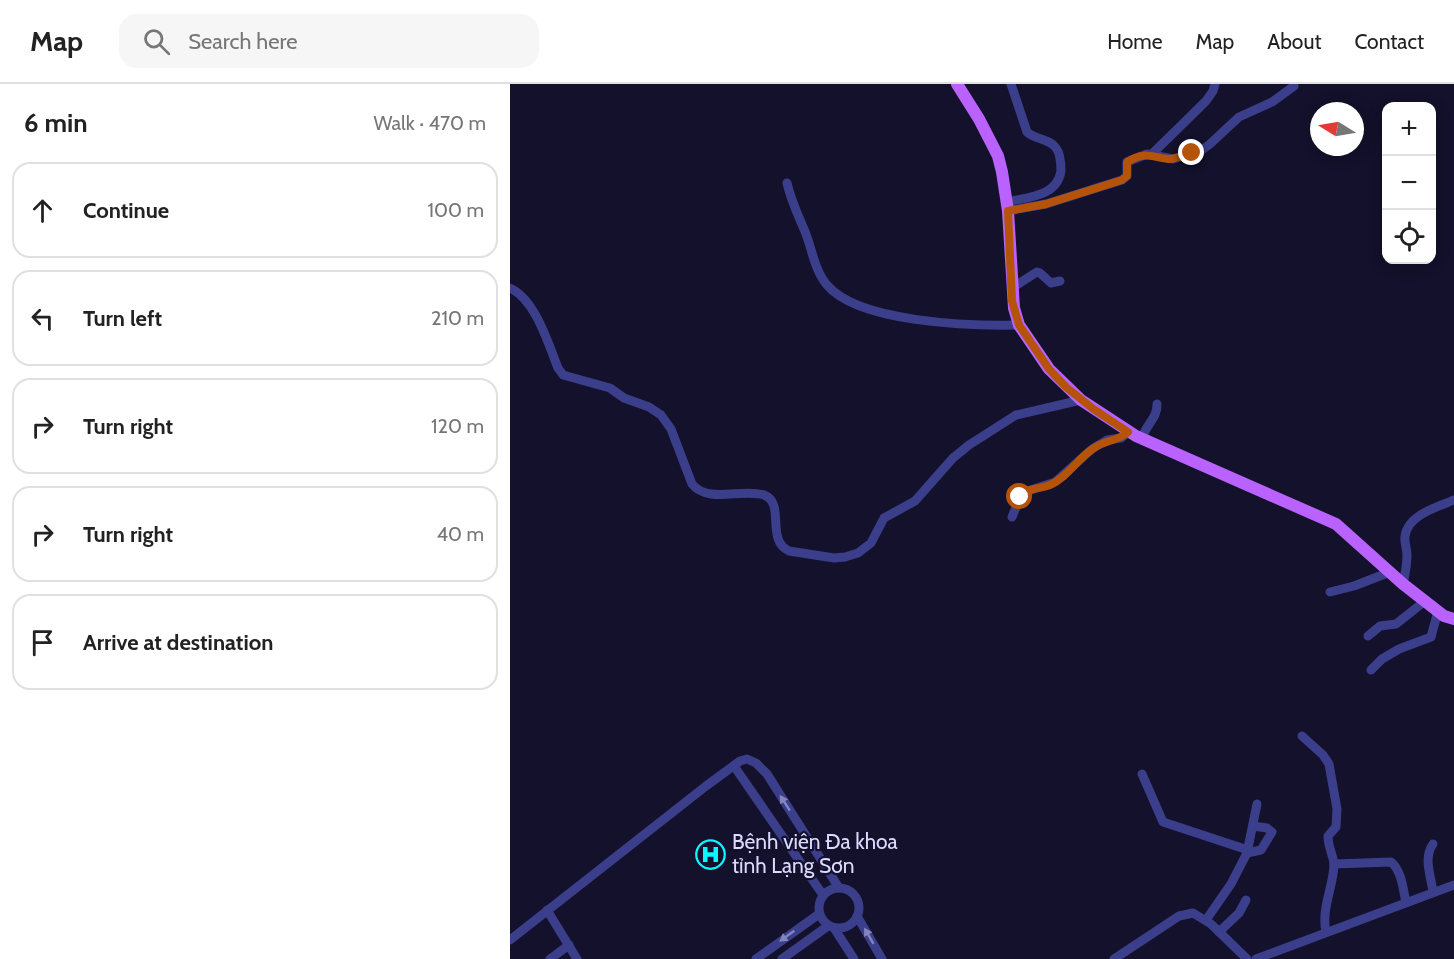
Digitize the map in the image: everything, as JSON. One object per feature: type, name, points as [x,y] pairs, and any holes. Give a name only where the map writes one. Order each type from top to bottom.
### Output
[{"type":"main road","points":[[957,84],[995,149],[1002,172],[1007,206],[1014,309],[1019,325],[1049,369],[1081,400],[1128,432],[1336,524],[1403,584],[1438,611],[1454,620]]},
{"type":"street","points":[[1007,206],[1049,191],[1055,186],[1061,168],[1057,148],[1050,142],[1032,138],[1027,132],[1011,84]]},
{"type":"street","points":[[1151,155],[1206,101],[1214,91],[1215,84]]},
{"type":"street","points":[[1007,206],[1046,204],[1122,180],[1127,176],[1126,165],[1129,160],[1147,154],[1173,159],[1202,150],[1239,117],[1272,102],[1294,86]]},
{"type":"street","points":[[787,183],[793,205],[824,281],[844,298],[876,310],[935,323],[1019,325]]},
{"type":"street","points":[[1012,288],[1037,272],[1051,283],[1060,281]]},
{"type":"street","points":[[510,288],[524,297],[533,311],[563,375],[610,388],[624,399],[642,404],[660,414],[671,429],[696,489],[705,493],[764,495],[770,499],[773,504],[777,541],[789,551],[834,558],[858,553],[871,543],[884,518],[915,501],[953,458],[969,445],[1016,415],[1081,400]]},
{"type":"street","points":[[1142,439],[1144,429],[1158,411],[1157,404]]},
{"type":"street","points":[[1012,517],[1022,493],[1055,482],[1092,449],[1107,441],[1121,438],[1128,432]]},
{"type":"street","points":[[1403,584],[1407,557],[1404,540],[1406,532],[1415,520],[1426,512],[1454,500]]},
{"type":"street","points":[[1330,592],[1354,586],[1390,572]]},
{"type":"street","points":[[1368,636],[1380,626],[1396,624],[1425,601]]},
{"type":"street","points":[[1371,670],[1389,654],[1431,637],[1438,611]]},
{"type":"street","points":[[1302,736],[1323,754],[1329,764],[1337,809],[1336,827],[1328,837],[1334,864],[1324,919],[1326,932]]},
{"type":"street","points":[[510,940],[734,766],[747,759],[763,770],[838,888]]},
{"type":"street","points":[[734,766],[823,895]]},
{"type":"street","points":[[1142,774],[1162,822],[1247,851],[1261,850],[1272,832],[1267,828],[1252,826]]},
{"type":"street","points":[[1206,920],[1231,884],[1247,851],[1257,804]]},
{"type":"street","points":[[1433,844],[1428,850],[1427,858],[1433,892]]},
{"type":"street","points":[[1334,864],[1391,862],[1399,875],[1406,902]]},
{"type":"street","points":[[1256,959],[1454,885]]},
{"type":"street","points":[[854,959],[819,914],[819,904],[823,895],[828,891],[838,888],[849,891],[857,900],[857,916],[881,958]]},
{"type":"street","points":[[1219,932],[1239,913],[1246,900]]},
{"type":"street","points":[[547,910],[577,959]]},
{"type":"street","points":[[1114,959],[1179,916],[1193,913],[1206,920],[1247,959]]},
{"type":"street","points":[[756,959],[819,914]]},
{"type":"street","points":[[782,959],[831,927],[850,925],[857,916]]},
{"type":"street","points":[[550,959],[569,945]]},
{"type":"place","name":"Bệnh viện Đa khoa tỉnh Lạng Sơn","points":[[711,854]]},
{"type":"route","points":[[1020,497],[1025,491],[1050,485],[1060,479],[1092,449],[1107,441],[1121,438],[1128,432],[1066,387],[1049,369],[1019,325],[1012,301],[1008,211],[1036,207],[1125,179],[1127,162],[1143,155],[1173,159],[1192,153]]}]
